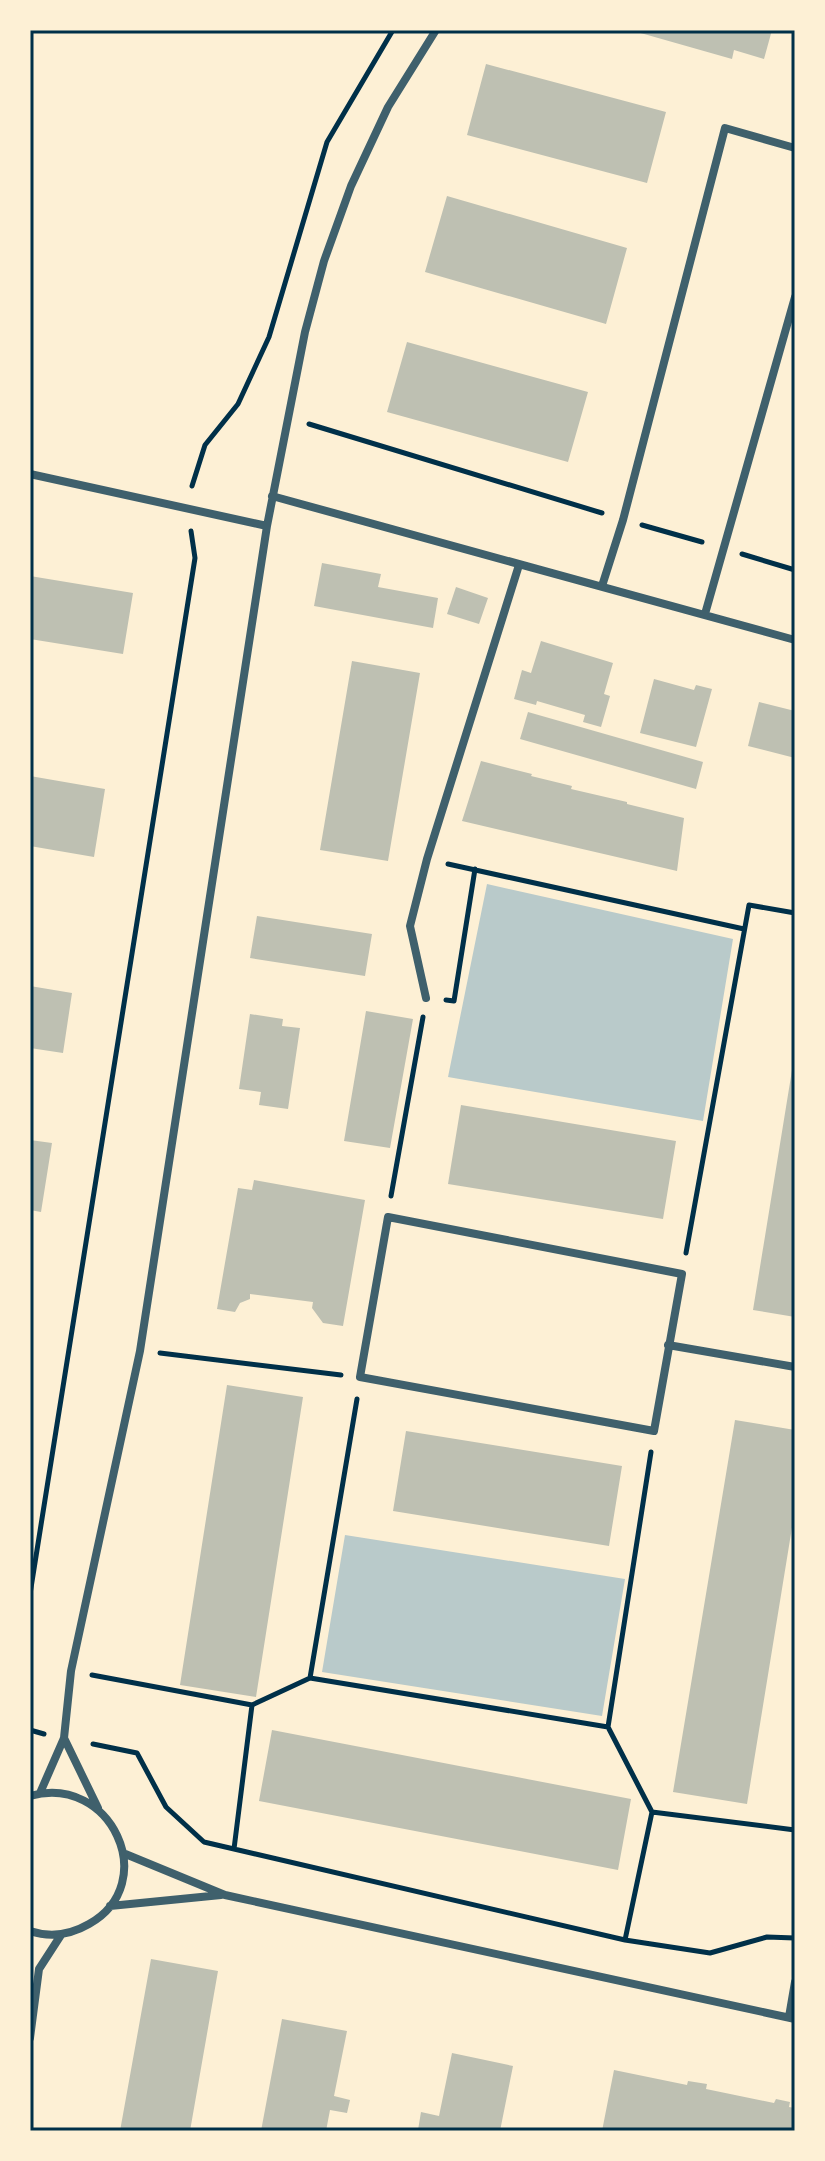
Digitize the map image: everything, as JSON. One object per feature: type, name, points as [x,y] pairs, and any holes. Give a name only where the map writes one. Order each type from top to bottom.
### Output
[{"type":"street","points":[[40,1793],[64,1738],[71,1671],[140,1351],[267,526],[305,332],[324,261],[351,186],[388,107],[436,30]]},
{"type":"street","points":[[602,586],[623,520],[725,128],[795,148]]},
{"type":"street","points":[[705,614],[795,297]]},
{"type":"street","points":[[30,474],[267,526]]},
{"type":"street","points":[[272,496],[795,640]]},
{"type":"street","points":[[426,998],[410,926],[427,859],[519,565]]},
{"type":"street","points":[[388,1217],[682,1274],[654,1431],[360,1377],[388,1217]]},
{"type":"street","points":[[668,1345],[795,1367]]},
{"type":"street","points":[[30,1931],[61,1935],[80,1930],[97,1920],[110,1906],[124,1871],[119,1836],[98,1809],[64,1738]]},
{"type":"street","points":[[30,1796],[61,1792],[81,1798],[98,1809]]},
{"type":"street","points":[[123,1853],[225,1895],[792,2018],[795,1982]]},
{"type":"street","points":[[110,1906],[225,1895]]},
{"type":"street","points":[[30,2038],[39,1969],[61,1935]]},
{"type":"path","points":[[30,1594],[195,558],[186,506],[205,445],[238,404],[269,337],[327,142],[393,30]]},
{"type":"path","points":[[288,417],[795,570]]},
{"type":"path","points":[[427,859],[744,929]]},
{"type":"path","points":[[388,1217],[426,998],[454,1001],[475,869]]},
{"type":"path","points":[[682,1274],[749,905],[795,913]]},
{"type":"path","points":[[140,1351],[360,1377],[310,1678]]},
{"type":"path","points":[[625,1940],[652,1812],[608,1727],[654,1431]]},
{"type":"path","points":[[71,1671],[252,1705],[310,1678],[608,1727]]},
{"type":"path","points":[[234,1849],[252,1705]]},
{"type":"path","points":[[30,1730],[137,1753],[166,1807],[204,1842],[625,1940],[710,1953],[767,1937],[795,1938]]},
{"type":"path","points":[[652,1812],[795,1830]]},
{"type":"shaded area","points":[[487,884],[733,939],[703,1121],[448,1077]]},
{"type":"shaded area","points":[[345,1535],[625,1579],[602,1716],[322,1672]]},
{"type":"building","points":[[630,30],[772,30],[764,59],[734,50],[732,59]]},
{"type":"building","points":[[486,64],[666,112],[647,183],[467,135]]},
{"type":"building","points":[[447,196],[627,248],[606,324],[425,272]]},
{"type":"building","points":[[407,342],[588,392],[568,462],[387,412]]},
{"type":"building","points":[[322,563],[381,574],[378,587],[438,598],[433,628],[314,606]]},
{"type":"building","points":[[30,576],[133,593],[123,654],[30,639]]},
{"type":"building","points":[[456,587],[488,598],[479,624],[447,614]]},
{"type":"building","points":[[541,641],[613,663],[604,694],[610,696],[601,727],[583,722],[585,715],[537,701],[536,705],[514,699],[522,670],[531,673]]},
{"type":"building","points":[[352,661],[420,673],[388,861],[320,850]]},
{"type":"building","points":[[654,679],[694,690],[696,685],[712,689],[696,747],[640,733]]},
{"type":"building","points":[[759,702],[795,711],[795,758],[748,746]]},
{"type":"building","points":[[528,712],[703,762],[696,789],[520,739]]},
{"type":"building","points":[[481,761],[572,786],[571,789],[684,818],[677,871],[462,821]]},
{"type":"building","points":[[30,776],[105,789],[94,857],[30,846]]},
{"type":"building","points":[[257,916],[372,934],[365,976],[250,958]]},
{"type":"building","points":[[30,986],[72,993],[63,1053],[30,1048]]},
{"type":"building","points":[[366,1011],[413,1019],[390,1148],[344,1141]]},
{"type":"building","points":[[250,1014],[283,1019],[282,1026],[300,1028],[288,1109],[259,1105],[261,1092],[239,1089]]},
{"type":"building","points":[[795,1064],[795,1317],[753,1310]]},
{"type":"building","points":[[461,1105],[676,1141],[663,1219],[448,1184]]},
{"type":"building","points":[[30,1140],[52,1143],[41,1212],[30,1210]]},
{"type":"building","points":[[254,1180],[365,1200],[343,1326],[323,1323],[312,1308],[313,1302],[250,1294],[250,1299],[240,1303],[235,1312],[217,1309],[238,1188],[252,1190]]},
{"type":"building","points":[[227,1385],[303,1397],[256,1697],[180,1685]]},
{"type":"building","points":[[735,1420],[795,1430],[795,1509],[747,1804],[673,1792]]},
{"type":"building","points":[[406,1431],[622,1466],[609,1546],[393,1511]]},
{"type":"building","points":[[272,1730],[631,1799],[618,1870],[259,1801]]},
{"type":"building","points":[[151,1959],[218,1971],[190,2131],[120,2131]]},
{"type":"building","points":[[282,2019],[347,2031],[334,2096],[350,2100],[347,2113],[330,2110],[326,2131],[261,2131]]},
{"type":"building","points":[[452,2053],[513,2066],[500,2131],[418,2130],[421,2112],[439,2116]]},
{"type":"building","points":[[614,2070],[687,2085],[688,2081],[707,2084],[706,2089],[774,2103],[776,2099],[790,2102],[789,2107],[795,2108],[795,2131],[602,2131]]}]
